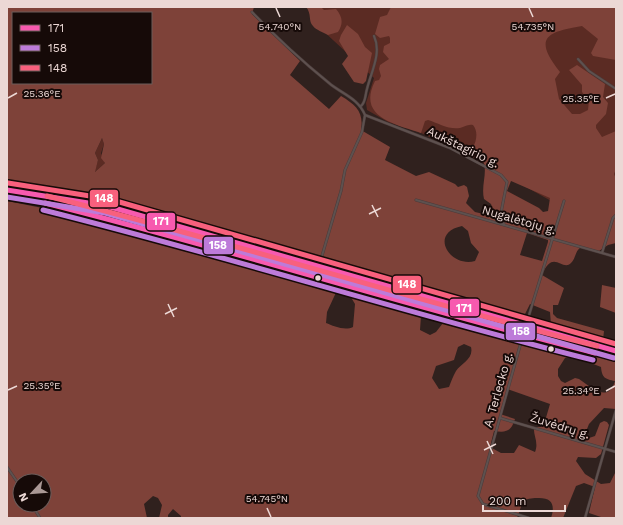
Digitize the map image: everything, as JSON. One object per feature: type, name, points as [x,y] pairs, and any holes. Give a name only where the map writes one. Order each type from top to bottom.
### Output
[{"type":"main road","points":[[7,190],[95,203],[616,351]]},
{"type":"main road","points":[[15,191],[15,198]]},
{"type":"main road","points":[[7,196],[89,213],[523,335],[616,358]]},
{"type":"main road","points":[[216,248],[219,238]]},
{"type":"main road","points":[[523,335],[526,325]]},
{"type":"street","points":[[252,12],[276,37],[329,83],[350,96],[361,106],[365,115],[362,132],[345,170],[341,191],[319,266]]},
{"type":"street","points":[[361,106],[364,103],[366,89],[372,75],[377,48],[374,36]]},
{"type":"street","points":[[578,60],[589,71],[616,89]]},
{"type":"street","name":"Aukštagirio g.","points":[[365,115],[450,148],[501,175],[507,182],[500,218],[506,225]]},
{"type":"street","name":"Nugalėtojų g.","points":[[416,200],[616,257]]},
{"type":"street","points":[[526,325],[551,239],[564,201]]},
{"type":"street","points":[[602,253],[613,218],[616,215]]},
{"type":"street","name":"A. Terlecko g.","points":[[523,335],[478,496],[483,504],[529,518]]},
{"type":"street","points":[[585,518],[616,410]]},
{"type":"street","name":"Žuvėdrų g.","points":[[500,418],[616,452]]},
{"type":"shaded area","points":[[7,7],[254,7],[252,14],[300,61],[290,75],[329,109],[341,96],[355,106],[361,118],[361,130],[390,147],[385,160],[416,176],[429,172],[455,184],[458,187],[464,185],[467,187],[469,196],[466,203],[475,212],[488,215],[492,207],[491,204],[484,199],[483,194],[485,172],[484,163],[463,152],[464,149],[473,147],[476,139],[475,127],[473,125],[452,128],[428,120],[425,121],[421,133],[390,122],[381,117],[375,111],[371,103],[371,93],[375,81],[379,80],[381,76],[379,69],[380,65],[389,59],[383,52],[384,46],[390,43],[389,36],[380,38],[375,34],[380,17],[387,15],[391,7],[616,7],[616,60],[593,56],[591,53],[598,39],[582,26],[552,34],[547,38],[546,44],[547,51],[552,61],[560,72],[555,79],[559,99],[572,114],[580,114],[588,110],[589,101],[582,92],[582,85],[569,70],[577,65],[605,84],[603,97],[608,103],[606,114],[596,125],[596,128],[602,137],[616,131],[616,169],[614,174],[616,179],[616,243],[608,245],[599,251],[581,247],[571,263],[564,265],[557,262],[550,263],[542,275],[564,288],[558,305],[553,305],[553,314],[557,318],[604,331],[603,340],[616,344],[616,347],[559,331],[551,325],[550,312],[530,304],[523,318],[518,319],[102,200],[7,185]],"holes":[[[102,138],[104,144],[101,158],[105,163],[95,172],[98,160],[95,153]],[[511,181],[550,198],[548,211],[543,212],[539,208],[507,191]],[[462,226],[468,231],[471,243],[479,252],[475,261],[466,262],[458,259],[451,255],[446,249],[446,235],[452,230]],[[527,233],[548,240],[542,261],[520,255]]]},
{"type":"shaded area","points":[[306,7],[321,7],[324,10],[336,9],[342,20],[338,32],[328,35],[316,29],[311,22],[309,12]]},
{"type":"shaded area","points":[[308,7],[616,7],[616,237],[463,152],[421,133],[388,122],[367,110],[366,103],[374,78],[320,28]]},
{"type":"shaded area","points":[[347,25],[358,34],[365,47],[372,53],[366,81],[363,84],[354,82],[342,64],[348,56],[339,41]]},
{"type":"shaded area","points":[[102,138],[104,144],[101,153],[105,163],[94,173],[98,160],[95,153]]},
{"type":"shaded area","points":[[7,201],[83,216],[339,286],[327,312],[326,323],[339,328],[353,327],[355,304],[349,294],[350,289],[552,348],[616,361],[616,409],[604,408],[589,424],[585,434],[589,438],[595,436],[600,423],[604,421],[607,422],[609,425],[601,454],[596,458],[578,457],[576,461],[585,474],[601,484],[610,483],[616,471],[616,518],[604,518],[589,513],[595,487],[584,483],[576,486],[563,518],[551,518],[553,506],[547,499],[531,498],[523,501],[517,518],[181,518],[181,516],[173,509],[168,515],[168,518],[159,518],[162,505],[158,498],[153,496],[144,504],[147,518],[7,518]],"holes":[[[428,314],[443,320],[443,323],[436,332],[430,335],[420,330],[421,316]],[[464,344],[471,347],[471,355],[458,368],[449,387],[439,389],[432,378],[436,366],[454,360],[458,347]],[[573,356],[601,367],[603,376],[609,380],[615,381],[612,388],[608,392],[604,393],[599,392],[579,379],[575,378],[565,383],[561,381],[558,376],[558,369],[565,358]],[[507,389],[550,404],[545,421],[541,427],[534,427],[536,442],[535,452],[519,445],[514,453],[501,453],[490,447],[494,431],[502,432],[510,429],[515,419],[500,414]]]},
{"type":"shaded area","points":[[602,285],[616,288],[616,313],[600,307]]},
{"type":"transit line","name":"148","points":[[8,183],[109,199],[616,344]]},
{"type":"transit line","name":"171","points":[[7,190],[107,206],[616,351]]},
{"type":"transit line","name":"148","points":[[47,196],[185,232],[459,310],[597,346]]},
{"type":"transit line","name":"158","points":[[7,197],[105,213],[614,358]]},
{"type":"transit line","name":"171","points":[[45,203],[183,239],[457,317],[595,353]]},
{"type":"transit line","name":"158","points":[[43,210],[181,246],[455,324],[593,360]]}]
